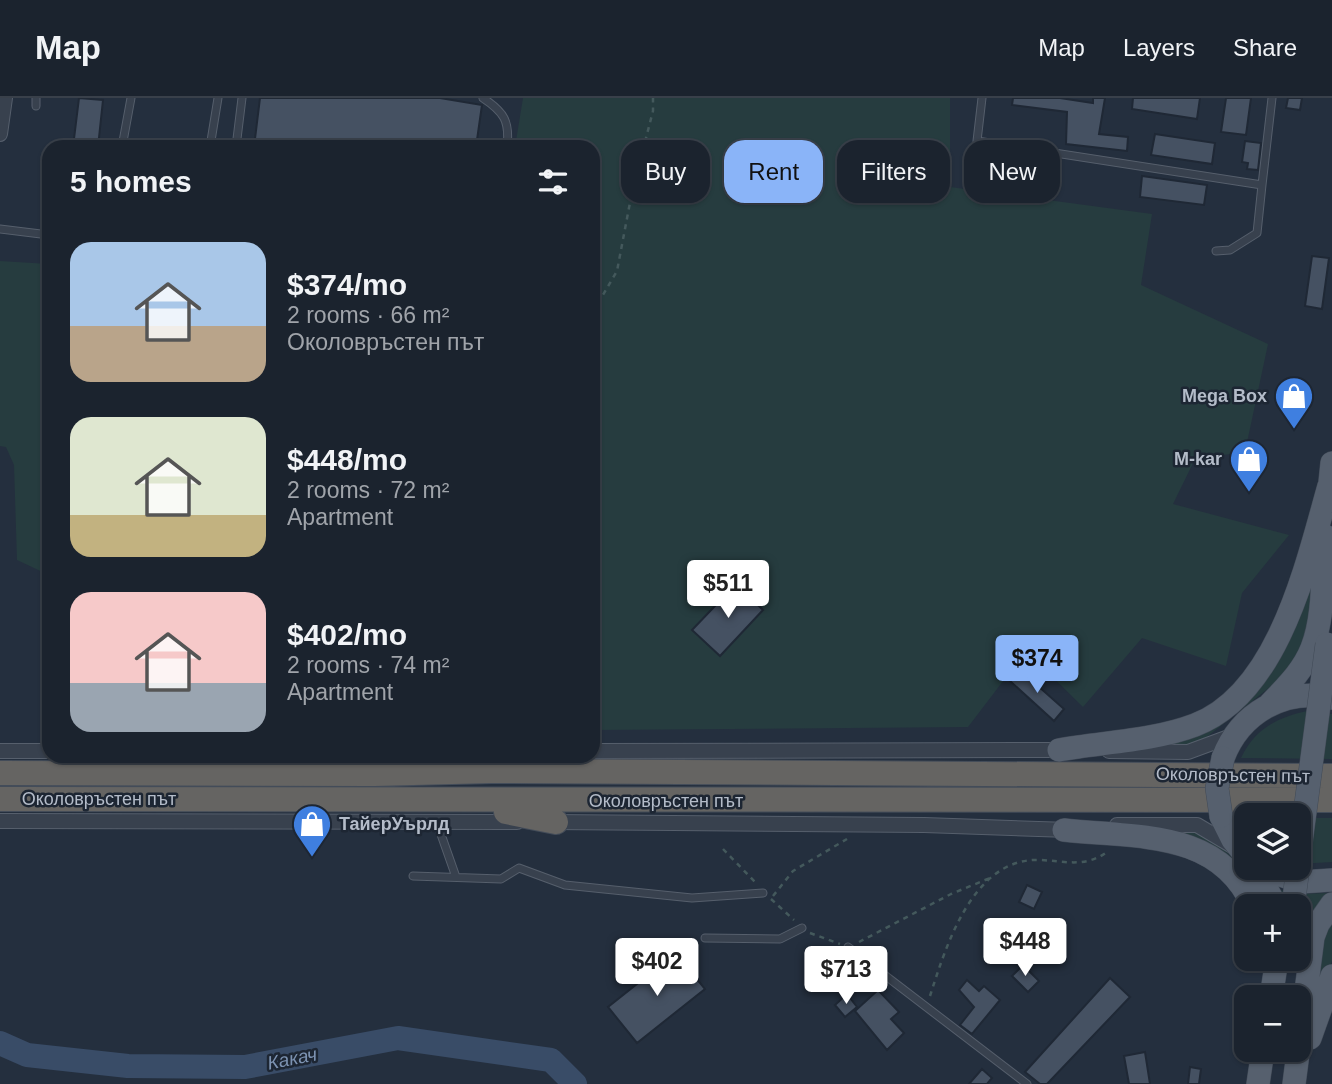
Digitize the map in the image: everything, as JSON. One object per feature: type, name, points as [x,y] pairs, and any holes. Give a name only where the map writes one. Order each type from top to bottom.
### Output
[{"type":"highway","points":[[374,774],[472,763]]},
{"type":"highway","name":"Околовръстен път","points":[[0,773],[374,774],[492,771],[1332,776]]},
{"type":"highway","points":[[429,798],[556,822]]},
{"type":"highway","name":"Околовръстен път","points":[[0,799],[1332,800]]},
{"type":"main road","points":[[1270,705],[1305,662],[1317,632],[1332,463]]},
{"type":"main road","points":[[1059,750],[1166,733],[1196,724],[1238,696],[1269,654],[1293,606],[1329,486]]},
{"type":"main road","points":[[1306,803],[1332,602]]},
{"type":"main road","points":[[1234,836],[1221,816],[1217,788],[1223,758],[1234,735],[1251,717],[1270,705],[1309,695],[1332,698]]},
{"type":"main road","points":[[1064,830],[1171,842],[1198,848],[1215,857],[1237,878],[1246,894]]},
{"type":"main road","points":[[1296,880],[1332,880]]},
{"type":"main road","points":[[1295,1077],[1313,937],[1318,924],[1332,904]]},
{"type":"main road","points":[[1295,1077],[1332,976]]},
{"type":"main road","points":[[1258,1084],[1261,1062]]},
{"type":"main road","points":[[1273,1084],[1276,1062]]},
{"type":"street","points":[[0,134],[3,102]]},
{"type":"street","points":[[600,751],[1188,752],[1234,735]]},
{"type":"street","points":[[0,751],[42,751]]},
{"type":"street","points":[[0,821],[923,825],[1064,830],[1096,826],[1197,825],[1234,850]]},
{"type":"lane","points":[[123,140],[131,98]]},
{"type":"lane","points":[[211,140],[218,98]]},
{"type":"lane","points":[[237,140],[242,98]]},
{"type":"lane","points":[[483,98],[498,109],[509,129],[508,140]]},
{"type":"lane","points":[[982,98],[977,141],[1262,185]]},
{"type":"lane","points":[[1216,251],[1230,250],[1257,233],[1272,98]]},
{"type":"lane","points":[[0,229],[42,234]]},
{"type":"lane","points":[[437,822],[456,877]]},
{"type":"lane","points":[[413,876],[501,879],[519,868],[565,885],[692,898],[767,896]]},
{"type":"lane","points":[[705,938],[779,939],[802,928]]},
{"type":"lane","points":[[848,947],[1027,1084]]},
{"type":"path","points":[[600,300],[617,271],[632,192],[653,111],[653,98]]},
{"type":"path","points":[[767,896],[793,871],[855,833]]},
{"type":"path","points":[[723,849],[751,875],[767,896],[802,928],[848,947],[951,894],[990,878],[1014,862],[1037,859],[1082,864],[1097,859],[1114,845]]},
{"type":"path","points":[[927,1006],[945,950],[974,895],[990,878]]},
{"type":"green space","points":[[523,98],[950,98],[950,140],[837,140],[837,203],[950,203],[950,187],[964,189],[964,203],[1060,202],[1152,214],[1141,285],[1268,344],[1245,452],[1195,459],[1173,504],[1289,535],[1242,593],[1226,666],[1142,638],[1083,707],[1026,651],[968,727],[600,730],[600,140],[516,140]]},
{"type":"green space","points":[[0,261],[42,264],[42,572],[17,560],[14,465],[6,447],[0,446]]},
{"type":"green space","points":[[1312,564],[1310,635],[1284,676],[1199,743],[1172,748],[1120,743],[1234,709]]},
{"type":"green space","points":[[1307,711],[1332,714],[1332,759],[1241,758],[1253,739],[1268,726]]},
{"type":"green space","points":[[1311,818],[1332,818],[1332,862],[1311,863]]},
{"type":"green space","points":[[1159,831],[1199,831],[1208,834],[1234,859],[1234,880],[1252,880],[1255,894],[1250,894]]},
{"type":"green space","points":[[1279,890],[1303,894],[1280,894]]},
{"type":"green space","points":[[1327,893],[1329,897],[1311,914],[1311,894],[1303,894]]},
{"type":"green space","points":[[1332,911],[1332,961],[1312,1014],[1319,937]]},
{"type":"building","points":[[79,98],[103,100],[99,140],[74,140]]},
{"type":"building","points":[[260,98],[440,98],[482,105],[477,140],[255,140]]},
{"type":"building","points":[[1013,98],[1060,98],[1093,103],[1093,98],[1105,98],[1099,134],[1128,137],[1127,151],[1066,144],[1067,112],[1012,105]]},
{"type":"building","points":[[1133,98],[1200,98],[1197,119],[1132,109]]},
{"type":"building","points":[[1226,98],[1251,98],[1246,135],[1221,132]]},
{"type":"building","points":[[1288,98],[1302,98],[1300,110],[1286,108]]},
{"type":"building","points":[[1155,134],[1215,143],[1212,164],[1151,155]]},
{"type":"building","points":[[1245,141],[1261,143],[1258,170],[1247,169],[1248,163],[1242,162]]},
{"type":"building","points":[[1142,176],[1207,185],[1204,205],[1140,197]]},
{"type":"building","points":[[1312,256],[1329,258],[1322,309],[1305,306]]},
{"type":"building","points":[[736,584],[763,610],[720,656],[692,630]]},
{"type":"building","points":[[1020,670],[1064,709],[1054,721],[1010,681]]},
{"type":"building","points":[[1027,885],[1042,892],[1034,909],[1019,902]]},
{"type":"building","points":[[676,953],[705,989],[637,1043],[608,1007]]},
{"type":"building","points":[[1023,965],[1039,981],[1028,992],[1012,976]]},
{"type":"building","points":[[1110,978],[1130,997],[1047,1084],[1040,1084],[1025,1072]]},
{"type":"building","points":[[967,980],[979,991],[984,986],[1000,1000],[972,1034],[960,1025],[974,1007],[959,990]]},
{"type":"building","points":[[878,990],[899,1012],[891,1019],[904,1033],[887,1050],[855,1011]]},
{"type":"building","points":[[847,994],[857,1007],[845,1017],[835,1005]]},
{"type":"building","points":[[1145,1052],[1150,1084],[1129,1084],[1124,1056]]},
{"type":"building","points":[[1190,1067],[1201,1069],[1199,1084],[1188,1084]]},
{"type":"building","points":[[982,1069],[992,1078],[987,1084],[969,1084]]},
{"type":"waterway","name":"Какач","points":[[0,1043],[27,1055],[128,1066],[245,1067],[398,1038],[551,1060],[575,1084]]},
{"type":"place","name":"Mega Box","points":[[1294,430]]},
{"type":"place","name":"M-kar","points":[[1249,493]]},
{"type":"place","name":"ТайерУърлд","points":[[312,858]]}]
